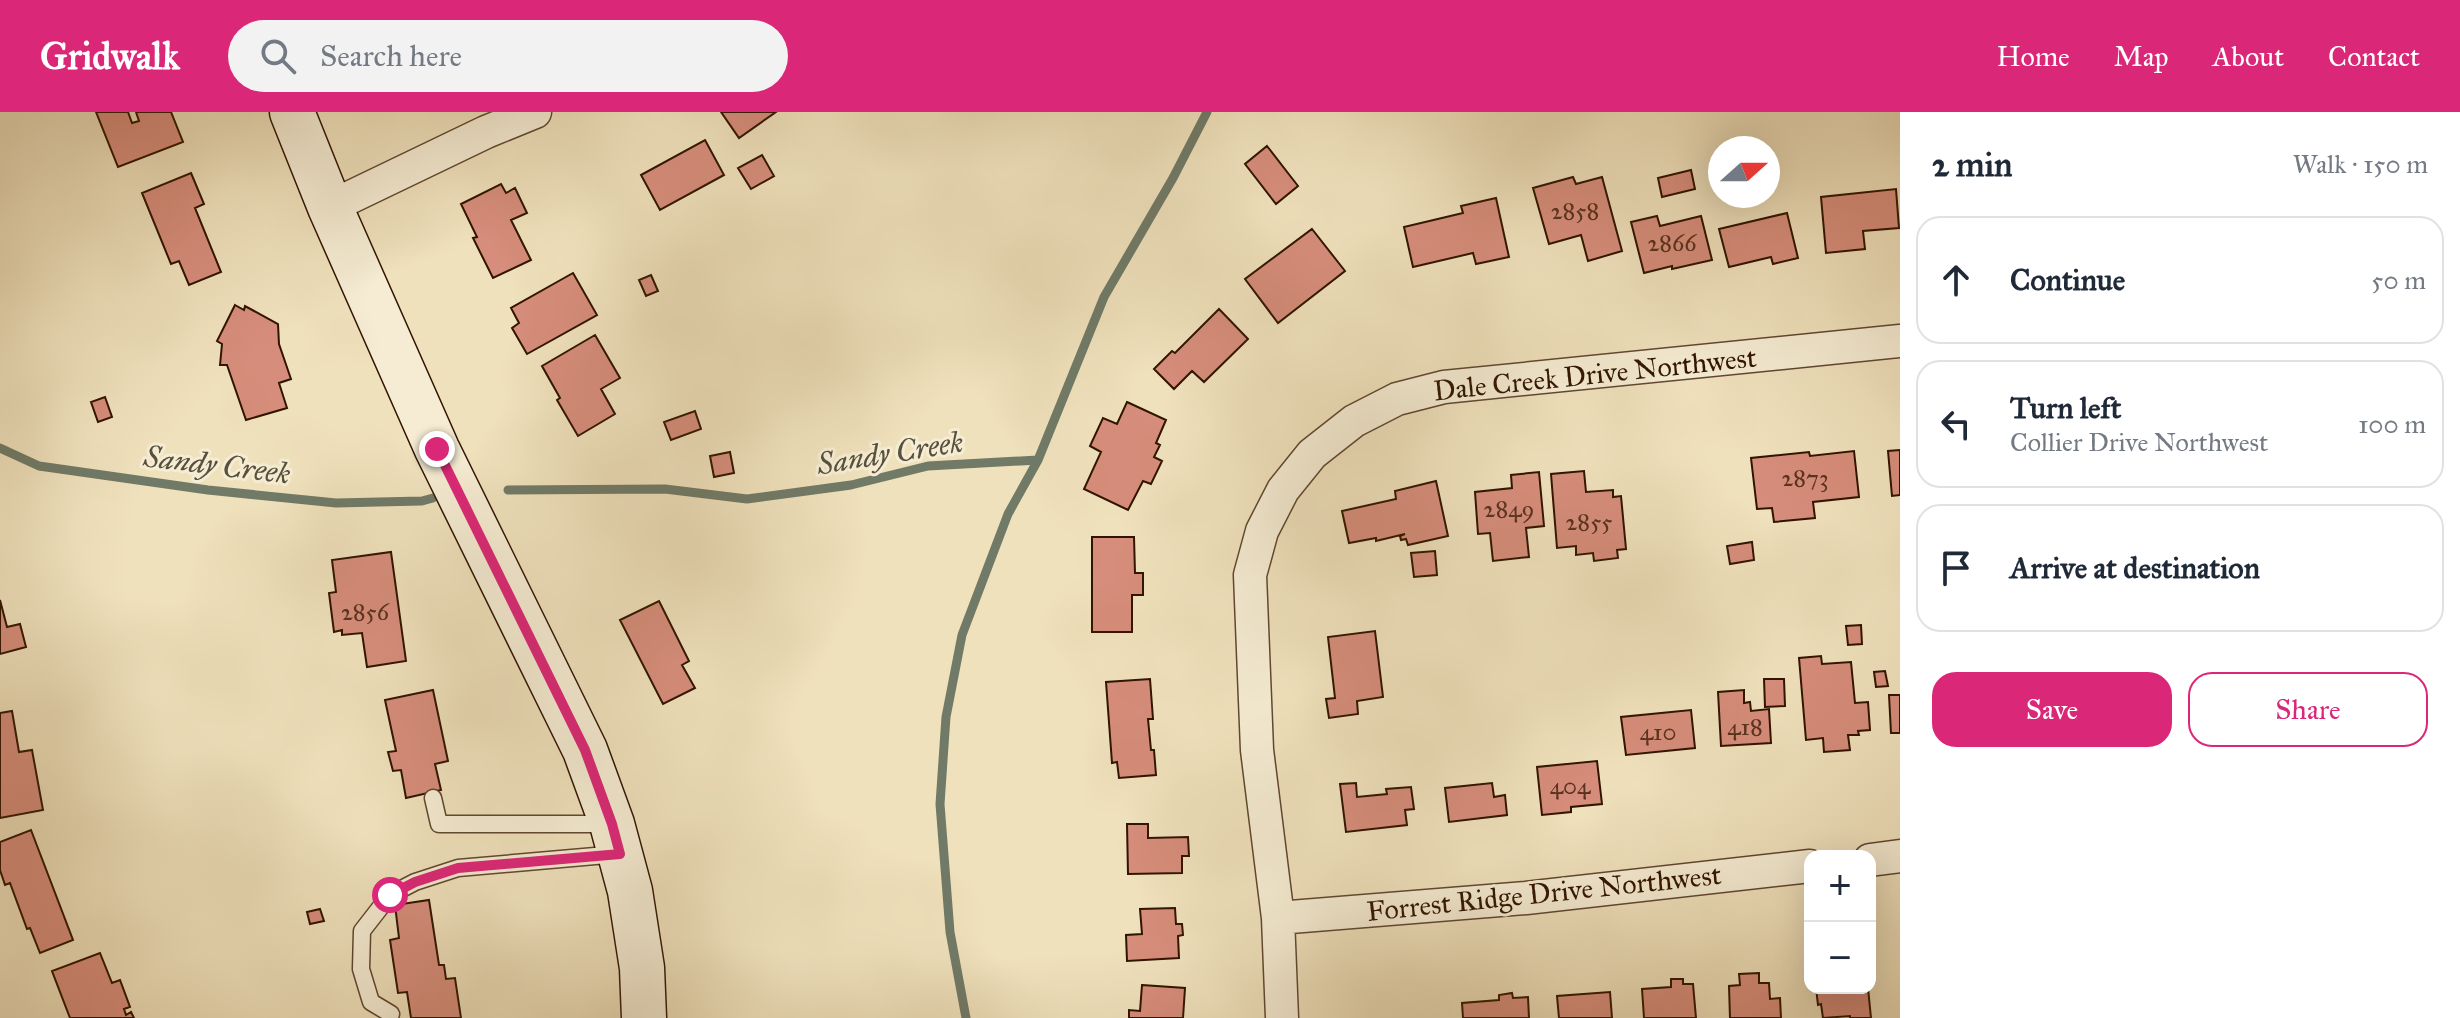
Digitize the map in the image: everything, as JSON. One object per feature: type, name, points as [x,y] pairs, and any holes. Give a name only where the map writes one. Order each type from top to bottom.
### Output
[{"type":"main road","points":[[292,112],[330,207],[437,449],[585,750],[616,839],[630,891],[642,968],[644,1018]]},
{"type":"street","points":[[330,207],[486,132],[535,112]]},
{"type":"street","name":"Dale Creek Drive Northwest","points":[[1282,1018],[1278,918],[1257,750],[1250,575],[1262,531],[1283,490],[1312,454],[1354,421],[1397,399],[1444,387],[1900,341]]},
{"type":"street","points":[[1876,859],[1900,856]]},
{"type":"street","name":"Forrest Ridge Drive Northwest","points":[[1278,918],[1526,898],[1804,867]]},
{"type":"lane","points":[[433,798],[439,824],[616,839]]},
{"type":"lane","points":[[391,1014],[371,1002],[361,969],[362,931],[390,895],[415,882],[458,868],[616,839]]},
{"type":"building","points":[[96,112],[128,112],[132,123],[139,121],[136,112],[171,112],[183,142],[118,167]]},
{"type":"building","points":[[721,112],[776,112],[739,138]]},
{"type":"building","points":[[705,140],[724,175],[660,210],[641,175]]},
{"type":"building","points":[[1267,146],[1298,186],[1276,204],[1245,164]]},
{"type":"building","points":[[762,155],[774,176],[751,189],[738,168]]},
{"type":"building","points":[[1691,170],[1695,189],[1662,197],[1658,178]]},
{"type":"building","points":[[191,173],[204,204],[195,208],[221,272],[189,285],[179,261],[171,264],[142,193]]},
{"type":"building","points":[[1573,177],[1576,184],[1602,177],[1622,251],[1588,261],[1581,235],[1549,244],[1533,188]]},
{"type":"building","points":[[501,184],[506,193],[515,188],[527,213],[511,220],[531,260],[493,278],[473,238],[477,237],[461,204]]},
{"type":"building","points":[[1896,189],[1899,228],[1863,231],[1865,249],[1826,253],[1821,197]]},
{"type":"building","points":[[1496,198],[1509,257],[1476,264],[1473,253],[1413,267],[1404,227],[1463,213],[1461,206]]},
{"type":"building","points":[[1787,213],[1798,258],[1773,264],[1771,257],[1729,267],[1719,229]]},
{"type":"building","points":[[1657,216],[1660,226],[1701,216],[1712,260],[1644,273],[1631,222]]},
{"type":"building","points":[[1312,229],[1345,271],[1278,323],[1245,279]]},
{"type":"building","points":[[573,273],[597,315],[527,354],[512,328],[519,323],[511,308]]},
{"type":"building","points":[[651,275],[658,291],[646,296],[639,280]]},
{"type":"building","points":[[235,305],[244,310],[245,306],[278,324],[279,344],[291,379],[279,383],[287,408],[246,420],[227,365],[220,365],[222,344],[217,341]]},
{"type":"building","points":[[1219,309],[1248,339],[1204,382],[1192,371],[1174,389],[1154,369],[1172,351],[1175,353]]},
{"type":"building","points":[[595,335],[620,378],[601,389],[615,414],[578,436],[542,366]]},
{"type":"building","points":[[105,397],[112,417],[98,422],[91,402]]},
{"type":"building","points":[[1127,402],[1166,420],[1156,443],[1160,445],[1154,457],[1162,461],[1151,484],[1143,481],[1128,510],[1084,489],[1101,452],[1090,446],[1103,418],[1117,424]]},
{"type":"building","points":[[695,411],[701,429],[671,440],[664,422]]},
{"type":"building","points":[[1900,450],[1900,495],[1892,496],[1888,451]]},
{"type":"building","points":[[1854,451],[1859,497],[1813,502],[1815,518],[1774,522],[1772,508],[1757,509],[1751,458]]},
{"type":"building","points":[[730,452],[734,473],[714,477],[710,456]]},
{"type":"building","points":[[1584,471],[1586,492],[1613,490],[1613,497],[1621,496],[1626,549],[1617,550],[1618,558],[1594,561],[1593,553],[1576,555],[1576,546],[1557,548],[1551,474]]},
{"type":"building","points":[[1539,472],[1544,526],[1526,528],[1529,557],[1493,561],[1490,533],[1478,534],[1475,492],[1512,488],[1511,475]]},
{"type":"building","points":[[1436,481],[1448,536],[1408,545],[1406,539],[1401,540],[1400,536],[1405,534],[1349,543],[1342,511],[1396,499],[1395,491]]},
{"type":"building","points":[[1092,537],[1134,537],[1135,573],[1143,573],[1143,595],[1132,595],[1132,632],[1092,632]]},
{"type":"building","points":[[1752,542],[1754,560],[1730,564],[1727,546]]},
{"type":"building","points":[[1435,551],[1437,575],[1414,577],[1411,553]]},
{"type":"building","points":[[391,552],[406,661],[367,667],[362,633],[342,635],[342,630],[334,632],[329,593],[336,592],[332,560]]},
{"type":"building","points":[[0,600],[7,627],[20,624],[26,647],[0,654]]},
{"type":"building","points":[[659,601],[689,661],[682,665],[695,688],[663,704],[620,620]]},
{"type":"building","points":[[1861,625],[1862,644],[1848,645],[1846,626]]},
{"type":"building","points":[[1375,631],[1383,697],[1357,701],[1358,714],[1329,718],[1326,699],[1335,698],[1328,637]]},
{"type":"building","points":[[1821,656],[1822,664],[1851,662],[1855,703],[1868,702],[1870,730],[1858,731],[1859,735],[1848,735],[1850,750],[1824,752],[1823,738],[1806,740],[1799,658]]},
{"type":"building","points":[[1885,671],[1888,686],[1876,687],[1874,672]]},
{"type":"building","points":[[1150,679],[1153,719],[1148,719],[1156,775],[1119,778],[1117,762],[1112,763],[1106,682]]},
{"type":"building","points":[[1764,679],[1784,679],[1785,706],[1765,707]]},
{"type":"building","points":[[433,690],[448,761],[435,764],[441,790],[406,798],[401,770],[393,771],[388,752],[396,751],[385,700]]},
{"type":"building","points":[[1744,690],[1744,703],[1750,702],[1751,711],[1769,709],[1771,743],[1721,746],[1718,692]]},
{"type":"building","points":[[1889,695],[1900,695],[1900,733],[1891,733]]},
{"type":"building","points":[[1691,710],[1695,748],[1626,755],[1621,717]]},
{"type":"building","points":[[12,711],[19,752],[32,750],[43,810],[0,818],[0,713]]},
{"type":"building","points":[[1597,761],[1602,804],[1571,807],[1571,812],[1542,815],[1537,767]]},
{"type":"building","points":[[1356,783],[1357,797],[1387,794],[1386,789],[1411,787],[1414,809],[1405,810],[1407,825],[1346,832],[1340,784]]},
{"type":"building","points":[[1492,783],[1494,797],[1505,795],[1507,815],[1449,822],[1445,788]]},
{"type":"building","points":[[1127,824],[1148,824],[1148,838],[1188,837],[1189,856],[1182,856],[1182,873],[1128,874]]},
{"type":"building","points":[[31,830],[73,940],[40,953],[30,928],[27,929],[10,883],[5,885],[0,870],[0,842]]},
{"type":"building","points":[[429,900],[439,965],[444,965],[446,979],[455,978],[461,1018],[411,1018],[407,992],[398,993],[390,940],[399,938],[395,905]]},
{"type":"building","points":[[1175,908],[1176,924],[1182,924],[1183,935],[1178,936],[1179,958],[1127,961],[1126,935],[1142,934],[1140,909]]},
{"type":"building","points":[[320,909],[324,921],[310,924],[307,912]]},
{"type":"building","points":[[100,953],[112,983],[120,980],[130,1007],[124,1009],[126,1015],[131,1012],[134,1018],[70,1018],[52,971]]},
{"type":"building","points":[[1759,973],[1759,983],[1769,983],[1770,999],[1780,998],[1781,1018],[1730,1018],[1729,986],[1740,985],[1739,974]]},
{"type":"building","points":[[1671,979],[1683,979],[1683,984],[1693,984],[1696,1018],[1644,1018],[1642,989],[1671,987]]},
{"type":"building","points":[[1142,985],[1185,988],[1183,1018],[1129,1018],[1129,1010],[1140,1011]]},
{"type":"building","points":[[1610,992],[1612,1018],[1559,1018],[1557,996]]},
{"type":"building","points":[[1512,993],[1513,998],[1528,997],[1529,1018],[1463,1018],[1462,1003],[1499,1000],[1499,995]]},
{"type":"building","points":[[1817,994],[1869,994],[1871,1018],[1823,1018],[1821,1004],[1818,1005]]},
{"type":"waterway","points":[[966,1018],[950,932],[940,804],[946,717],[962,635],[1008,514],[1038,460],[1104,297],[1207,112]]},
{"type":"waterway","name":"Sandy Creek","points":[[0,448],[39,466],[208,490],[336,503],[422,501],[433,498]]},
{"type":"waterway","name":"Sandy Creek","points":[[508,490],[665,489],[747,499],[851,485],[928,466],[1038,460]]},
{"type":"route","points":[[390,895],[415,882],[458,868],[620,854],[585,750],[437,449]]}]
